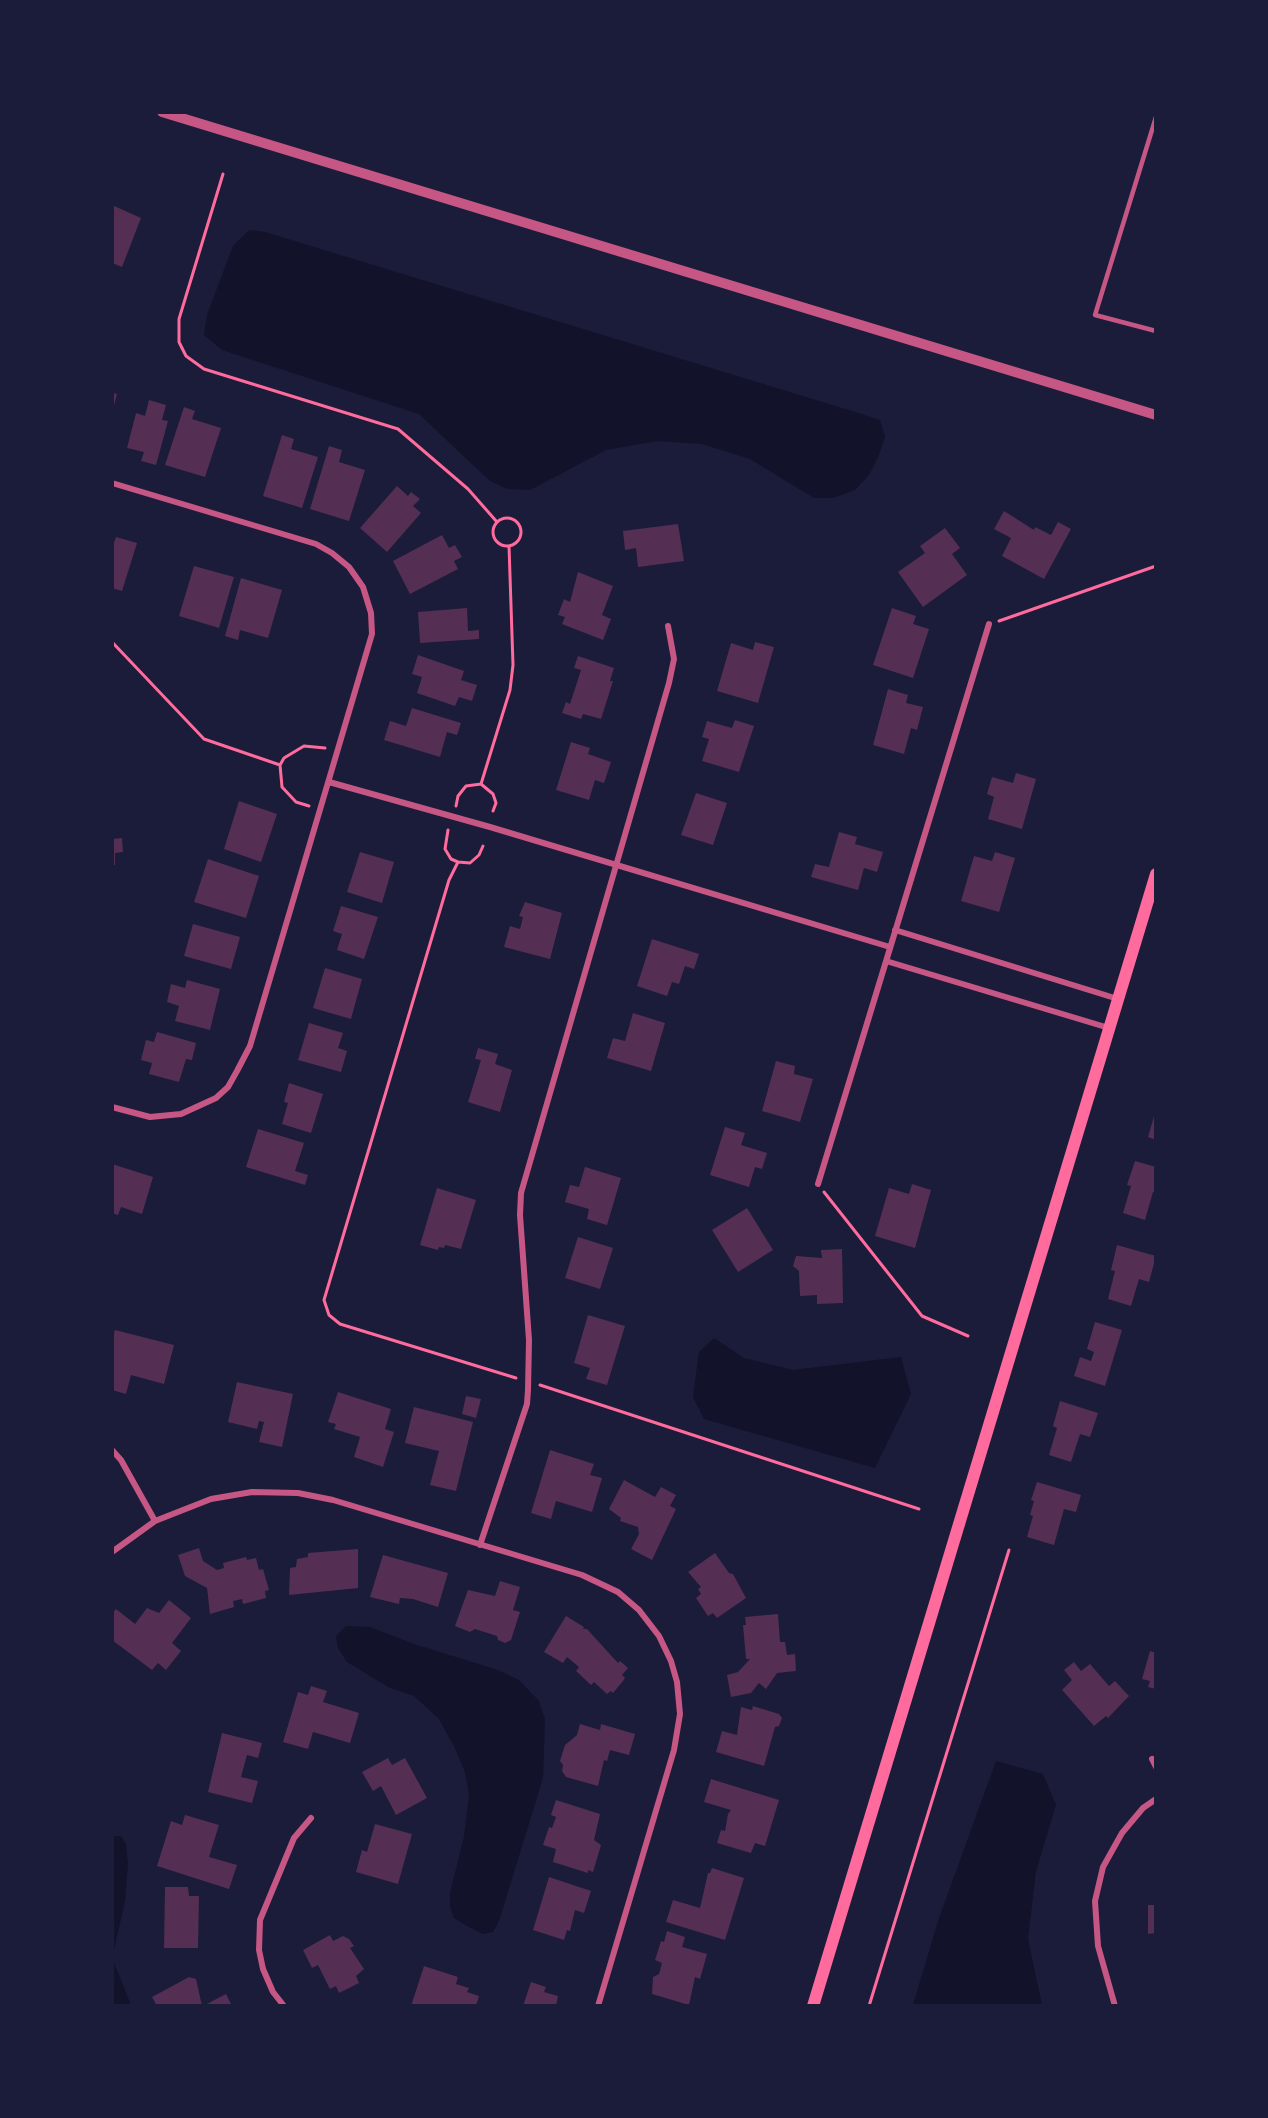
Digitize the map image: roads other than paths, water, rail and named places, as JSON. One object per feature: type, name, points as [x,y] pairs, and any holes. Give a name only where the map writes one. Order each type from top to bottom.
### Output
[{"type":"main road","points":[[813,2006],[1155,874]]},
{"type":"street","points":[[162,112],[1155,415]]},
{"type":"street","points":[[112,483],[316,544],[341,559],[355,576],[368,601],[372,634],[250,1046],[228,1087],[216,1098],[199,1108],[181,1114],[150,1117],[112,1107]]},
{"type":"street","points":[[818,1184],[989,624]]},
{"type":"street","points":[[480,1545],[528,1390],[529,1340],[520,1215],[522,1193],[671,671],[674,659],[668,626]]},
{"type":"street","points":[[329,782],[616,864],[890,947]]},
{"type":"street","points":[[895,930],[1118,999]]},
{"type":"street","points":[[886,961],[1109,1028]]},
{"type":"street","points":[[112,1450],[121,1460],[155,1521]]},
{"type":"street","points":[[112,1552],[155,1521],[211,1499],[252,1492],[287,1492],[333,1500],[602,1583],[643,1614],[667,1651],[679,1698],[678,1736],[598,2006]]},
{"type":"street","points":[[1152,1759],[1155,1767]]},
{"type":"street","points":[[1115,2006],[1098,1946],[1095,1901],[1103,1867],[1122,1833],[1143,1808],[1155,1799]]},
{"type":"street","points":[[284,2006],[273,1992],[263,1969],[259,1950],[260,1920],[294,1838],[311,1818]]},
{"type":"lane","points":[[1155,117],[1095,315],[1155,331]]}]
